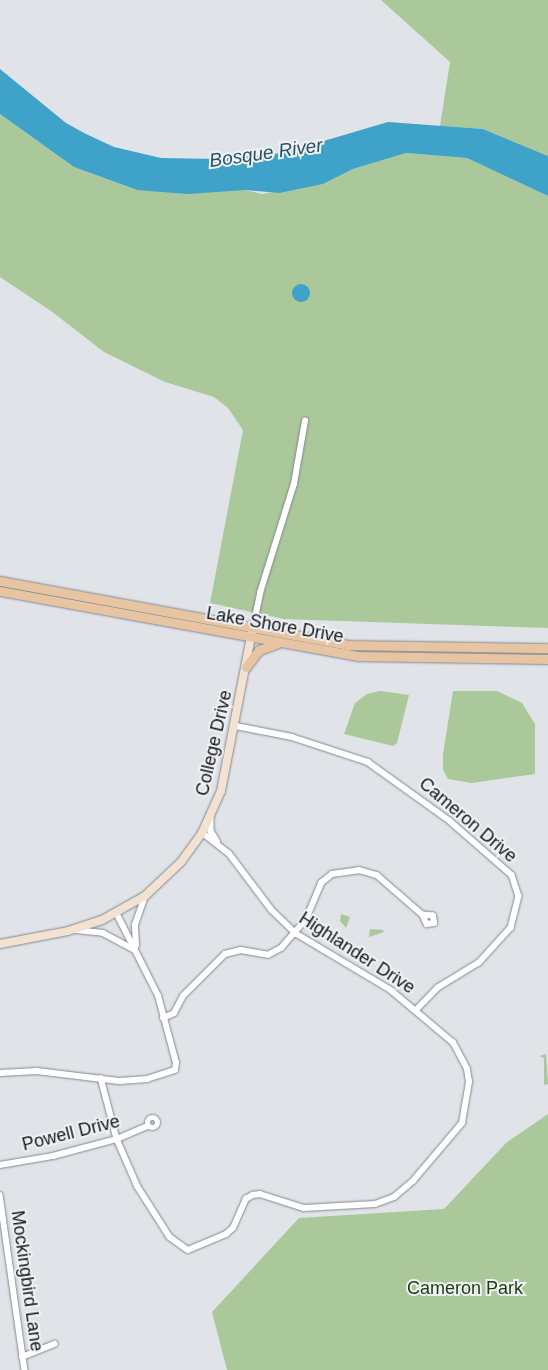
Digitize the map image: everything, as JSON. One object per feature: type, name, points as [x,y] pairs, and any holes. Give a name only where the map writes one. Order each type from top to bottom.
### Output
[{"type":"main road","name":"Lake Shore Drive","points":[[0,581],[252,631],[280,642],[371,657],[545,659]]},
{"type":"main road","name":"Lake Shore Drive","points":[[0,591],[252,631],[362,646],[546,648]]},
{"type":"main road","points":[[246,667],[259,650],[280,642]]},
{"type":"street","points":[[252,631],[260,593],[294,484],[304,421]]},
{"type":"street","name":"College Drive","points":[[0,944],[74,930],[116,913],[145,896],[180,862],[202,833],[211,816],[226,777],[252,631]]},
{"type":"street","name":"Cameron Drive","points":[[236,726],[284,735],[368,762],[450,821],[512,875],[519,896],[511,928],[479,963],[438,988],[417,1010]]},
{"type":"street","name":"Highlander Drive","points":[[101,1078],[117,1139],[152,1213],[179,1247],[188,1250],[226,1234],[233,1228],[246,1199],[253,1195],[260,1194],[304,1208],[386,1201],[407,1187],[458,1128],[468,1099],[469,1082],[462,1057],[453,1043],[417,1010],[373,979],[294,933],[272,911],[220,845],[211,830],[211,816]]},
{"type":"street","name":"Highlander Drive","points":[[202,833],[220,845]]},
{"type":"street","points":[[163,1018],[174,1013],[183,996],[225,954],[241,950],[268,954],[281,948],[311,910],[321,883],[332,874],[350,870],[377,875],[423,915]]},
{"type":"street","points":[[137,951],[135,926],[145,896]]},
{"type":"street","points":[[0,1073],[37,1070],[101,1078],[147,1079],[175,1070],[176,1063],[158,996],[137,951],[116,913]]},
{"type":"street","points":[[74,930],[103,933],[137,951]]},
{"type":"street","name":"Powell Drive","points":[[0,1165],[53,1156],[117,1139],[148,1126]]},
{"type":"street","name":"Mockingbird Lane","points":[[0,1195],[25,1370]]},
{"type":"street","points":[[22,1357],[54,1344]]},
{"type":"green space","points":[[381,0],[548,0],[548,156],[483,129],[440,126],[450,62]]},
{"type":"green space","points":[[0,114],[74,167],[137,190],[245,190],[262,194],[323,184],[353,169],[406,153],[467,158],[548,196],[548,628],[284,619],[210,603],[243,430],[228,408],[214,397],[165,382],[104,352],[51,311],[0,277]]},
{"type":"green space","points":[[380,691],[409,695],[397,743],[393,746],[344,734],[355,703],[367,694]]},
{"type":"green space","points":[[453,691],[497,691],[522,703],[535,724],[535,774],[472,783],[448,779],[443,770],[443,754]]},
{"type":"green space","points":[[341,914],[350,917],[346,928],[340,921]]},
{"type":"green space","points":[[370,929],[383,930],[384,932],[369,937]]},
{"type":"green space","points":[[546,1054],[548,1084],[544,1085],[544,1058],[539,1056]]},
{"type":"green space","name":"Cameron Park","points":[[548,1114],[548,1370],[227,1370],[212,1312],[299,1218],[444,1209],[506,1143]]},
{"type":"water","points":[[0,69],[66,123],[114,147],[161,158],[217,159],[283,153],[388,122],[483,129],[548,156],[548,196],[467,158],[406,153],[353,169],[323,184],[279,193],[245,190],[188,194],[137,190],[74,167],[0,114]]},
{"type":"water","points":[[301,284],[307,287],[310,293],[307,299],[301,302],[295,299],[292,293],[295,287]]},
{"type":"water label","name":"Bosque River","points":[[266,153]]}]
